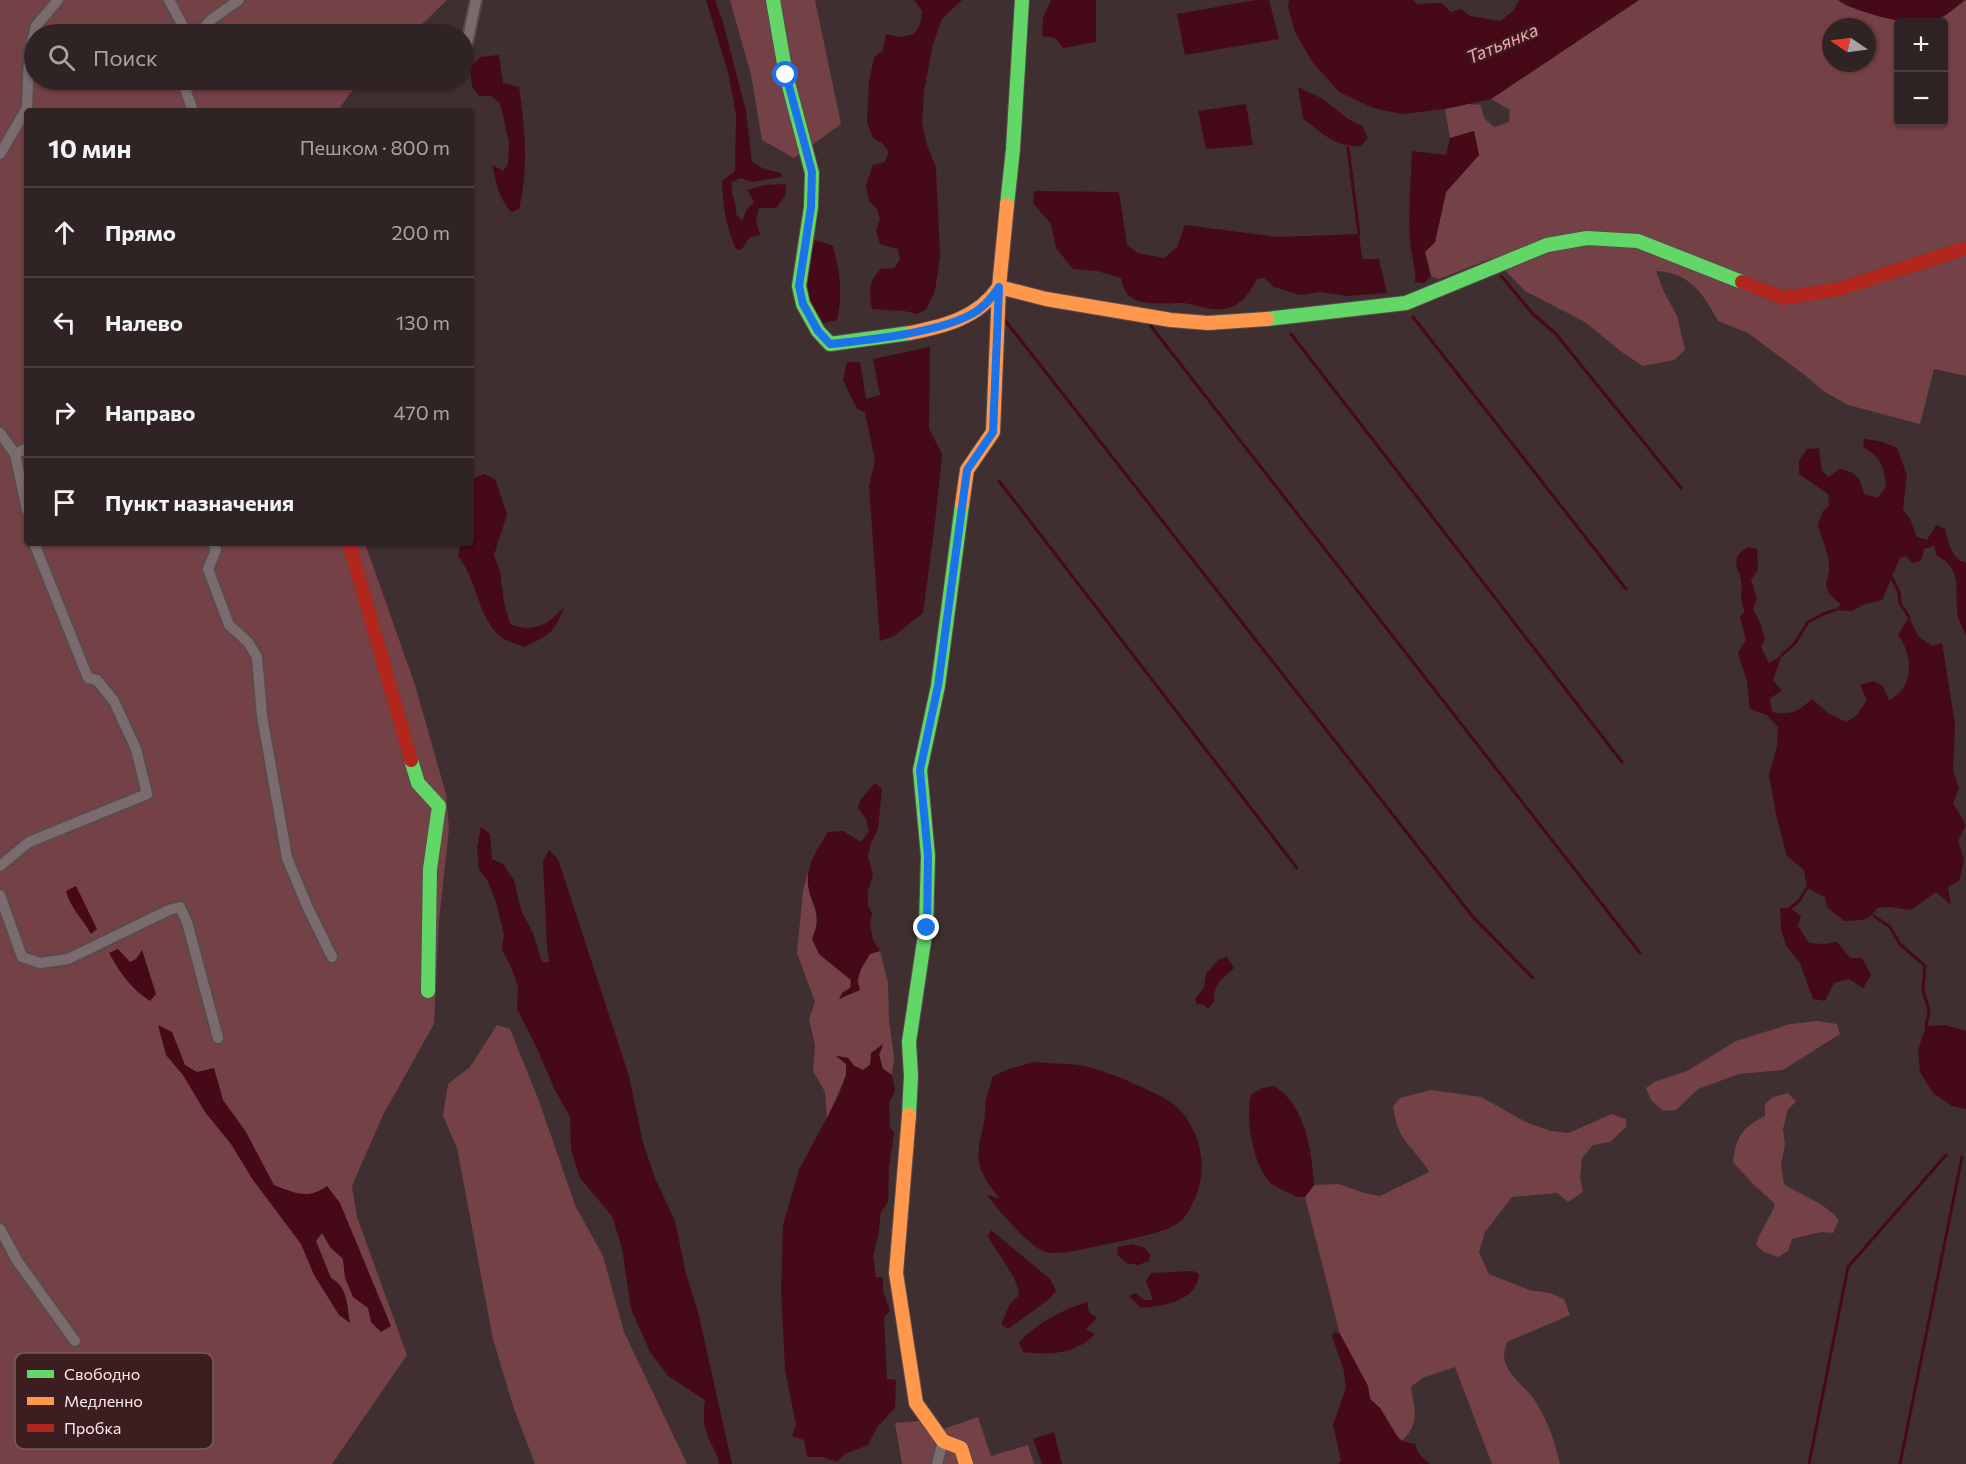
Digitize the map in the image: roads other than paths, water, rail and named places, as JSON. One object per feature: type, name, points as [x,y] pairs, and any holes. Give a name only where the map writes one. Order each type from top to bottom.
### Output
[{"type":"street","points":[[38,24],[58,0]]},
{"type":"street","points":[[169,0],[182,24]]},
{"type":"street","points":[[207,24],[239,0]]},
{"type":"street","points":[[471,24],[476,0]]},
{"type":"street","points":[[773,0],[786,75],[812,172],[811,207],[799,286],[803,304],[818,331],[830,344],[941,327],[971,315],[992,298],[999,287]]},
{"type":"street","points":[[966,1464],[961,1448],[943,1441],[916,1403],[896,1273],[909,1124],[911,1076],[909,1042],[927,928],[928,856],[920,770],[938,686],[967,470],[993,432],[999,287],[1013,149],[1022,0]]},
{"type":"street","points":[[28,90],[28,108]]},
{"type":"street","points":[[186,90],[192,108]]},
{"type":"street","points":[[0,154],[24,116]]},
{"type":"street","points":[[999,287],[1046,299],[1171,320],[1208,323],[1286,318],[1406,303],[1547,245],[1587,238],[1638,241],[1783,298],[1839,289],[1964,249]]},
{"type":"street","points":[[0,433],[15,454],[24,496]]},
{"type":"street","points":[[15,454],[24,450]]},
{"type":"street","points":[[0,866],[29,842],[147,794],[136,749],[114,701],[97,680],[88,678],[35,546]]},
{"type":"street","points":[[214,546],[216,550],[208,569],[229,625],[248,642],[257,657],[262,716],[287,858],[332,957]]},
{"type":"street","points":[[350,546],[418,783],[439,806],[430,869],[428,991]]},
{"type":"street","points":[[0,895],[22,957],[40,963],[68,959],[169,910],[180,907],[187,922],[218,1038]]},
{"type":"street","points":[[0,1229],[18,1262],[75,1341]]},
{"type":"street","points":[[936,1464],[943,1441]]},
{"type":"water","points":[[706,0],[715,0],[723,22],[746,111],[752,162],[764,169],[781,173],[782,177],[752,182],[741,178],[732,182],[736,214],[742,221],[747,209],[754,203],[746,190],[765,185],[786,184],[785,196],[776,208],[759,208],[756,221],[760,235],[750,237],[741,250],[736,249],[727,224],[722,181],[735,171],[736,114],[728,72]]},
{"type":"water","points":[[914,0],[962,0],[942,19],[933,44],[924,91],[922,123],[936,168],[940,257],[935,291],[926,310],[916,314],[872,309],[870,292],[874,278],[881,269],[894,268],[900,260],[898,249],[880,244],[876,231],[880,219],[877,209],[869,201],[866,185],[873,165],[885,162],[889,152],[883,144],[873,138],[867,122],[869,81],[874,58],[883,50],[886,34],[900,37],[914,34],[920,25],[922,11]]},
{"type":"water","points":[[1051,0],[1096,0],[1096,42],[1063,48],[1055,38],[1042,36],[1043,18]]},
{"type":"water","points":[[1256,0],[1269,0],[1279,39],[1185,55],[1177,14]]},
{"type":"water","name":"Татьянка","points":[[1289,0],[1413,0],[1417,4],[1441,3],[1451,12],[1461,9],[1470,16],[1500,21],[1513,11],[1519,0],[1639,0],[1491,99],[1445,109],[1402,114],[1373,108],[1339,92],[1313,63],[1295,32],[1288,7]]},
{"type":"water","points":[[1838,0],[1964,0],[1940,18],[1894,19],[1846,5]]},
{"type":"water","points":[[499,55],[503,83],[519,87],[524,133],[524,179],[519,209],[511,212],[498,190],[493,165],[503,171],[508,164],[509,142],[500,103],[491,96],[479,96],[474,89],[474,64],[480,57]]},
{"type":"water","points":[[1298,87],[1323,99],[1348,119],[1362,126],[1368,138],[1361,146],[1353,146],[1337,142],[1323,134],[1303,118]]},
{"type":"water","points":[[1246,104],[1253,145],[1206,149],[1198,111]]},
{"type":"water","points":[[1474,131],[1479,155],[1446,192],[1435,242],[1425,252],[1431,276],[1424,283],[1415,282],[1409,229],[1412,151],[1446,155],[1450,138]]},
{"type":"water","points":[[1034,191],[1119,192],[1127,245],[1138,253],[1164,258],[1177,247],[1185,225],[1277,237],[1359,234],[1362,259],[1379,259],[1387,293],[1348,296],[1320,292],[1300,295],[1274,287],[1264,278],[1257,279],[1242,300],[1228,308],[1211,309],[1182,303],[1156,304],[1137,301],[1127,294],[1121,278],[1097,271],[1073,269],[1056,248],[1051,224],[1033,203]]},
{"type":"water","points":[[810,240],[833,246],[839,274],[840,301],[837,320],[820,324],[802,289]]},
{"type":"water","points":[[930,347],[929,429],[942,454],[923,613],[894,636],[880,641],[869,486],[875,461],[865,412],[857,409],[843,380],[847,362],[860,362],[866,399],[880,395],[873,359]]},
{"type":"water","points":[[1864,439],[1880,441],[1897,448],[1907,475],[1903,509],[1917,537],[1927,540],[1936,525],[1945,529],[1953,554],[1966,563],[1966,635],[1958,617],[1955,575],[1946,561],[1937,556],[1934,546],[1924,549],[1921,561],[1912,563],[1906,556],[1900,558],[1882,600],[1865,604],[1852,611],[1835,610],[1841,604],[1833,598],[1827,588],[1829,559],[1818,525],[1823,511],[1829,506],[1828,494],[1799,474],[1799,461],[1807,449],[1819,448],[1822,471],[1829,477],[1839,469],[1850,472],[1859,480],[1864,494],[1877,498],[1886,487],[1884,473],[1878,459],[1863,447]]},
{"type":"water","points":[[484,474],[495,479],[507,514],[494,555],[500,572],[510,624],[526,628],[540,626],[553,618],[565,606],[558,622],[550,632],[524,647],[502,638],[487,620],[470,576],[458,556],[460,546],[474,546],[474,479]]},
{"type":"water","points":[[1747,547],[1757,549],[1758,570],[1751,580],[1757,598],[1753,609],[1765,639],[1761,647],[1769,663],[1782,655],[1773,680],[1782,691],[1770,698],[1772,712],[1794,712],[1812,699],[1828,713],[1846,722],[1856,716],[1867,700],[1860,685],[1874,681],[1883,686],[1889,700],[1903,688],[1907,680],[1909,662],[1907,652],[1898,635],[1909,617],[1918,636],[1932,646],[1942,643],[1955,724],[1953,771],[1959,788],[1953,803],[1966,825],[1958,841],[1964,860],[1959,881],[1948,887],[1951,905],[1936,892],[1911,910],[1877,908],[1868,918],[1844,921],[1827,907],[1825,897],[1807,888],[1804,870],[1787,856],[1769,775],[1777,746],[1778,727],[1767,715],[1750,709],[1747,681],[1738,653],[1746,640],[1740,617],[1745,611],[1737,556]]},
{"type":"water","points":[[875,783],[882,789],[878,829],[868,856],[873,875],[868,891],[868,906],[872,913],[870,925],[873,940],[880,951],[870,954],[861,969],[857,981],[860,990],[839,999],[842,993],[850,988],[851,980],[819,954],[812,939],[817,915],[808,884],[809,870],[813,857],[828,832],[843,831],[861,842],[869,831],[866,819],[858,808],[860,800]]},
{"type":"water","points":[[481,827],[490,834],[492,859],[503,864],[514,880],[521,910],[533,933],[542,962],[549,962],[543,862],[549,850],[558,859],[629,1076],[643,1143],[655,1178],[675,1221],[732,1464],[719,1464],[705,1428],[705,1400],[668,1376],[650,1352],[631,1309],[622,1248],[612,1216],[580,1178],[571,1150],[570,1117],[517,1009],[518,986],[502,950],[504,935],[496,902],[487,880],[479,870],[477,848]]},
{"type":"water","points":[[76,886],[97,929],[91,934],[66,891]]},
{"type":"water","points":[[1780,908],[1790,908],[1801,916],[1798,926],[1809,943],[1837,942],[1850,958],[1862,958],[1871,975],[1863,988],[1849,979],[1834,983],[1825,1001],[1813,999],[1800,963],[1786,946],[1781,929]]},
{"type":"water","points":[[118,949],[130,962],[136,959],[142,950],[156,994],[150,1001],[126,980],[117,967],[109,953]]},
{"type":"water","points":[[1227,957],[1234,968],[1217,986],[1214,1002],[1208,1009],[1204,1005],[1197,1004],[1195,999],[1204,987],[1206,974],[1218,960]]},
{"type":"water","points":[[158,1025],[172,1032],[185,1065],[197,1072],[214,1068],[223,1100],[246,1132],[274,1185],[301,1194],[314,1193],[327,1186],[340,1203],[391,1326],[381,1332],[371,1322],[368,1308],[353,1297],[345,1278],[343,1259],[330,1247],[322,1233],[316,1241],[331,1278],[341,1286],[344,1292],[350,1323],[339,1315],[314,1275],[301,1244],[253,1180],[231,1144],[205,1112],[183,1075],[166,1055]]},
{"type":"water","points":[[1945,1025],[1966,1031],[1966,1109],[1952,1106],[1933,1093],[1920,1072],[1918,1050],[1926,1026]]},
{"type":"water","points":[[883,1044],[879,1055],[883,1069],[892,1075],[895,1091],[889,1103],[890,1127],[894,1133],[889,1167],[888,1202],[881,1212],[873,1256],[876,1277],[883,1277],[883,1291],[890,1311],[884,1317],[887,1379],[896,1380],[895,1408],[877,1427],[868,1445],[845,1454],[837,1462],[822,1457],[807,1457],[804,1440],[792,1436],[796,1425],[785,1370],[781,1290],[783,1225],[799,1170],[839,1095],[846,1075],[846,1064],[836,1056],[848,1058],[854,1066],[863,1070],[870,1065],[871,1053]]},
{"type":"water","points":[[1035,1062],[1089,1067],[1148,1090],[1176,1106],[1185,1116],[1198,1141],[1202,1167],[1197,1194],[1182,1220],[1146,1236],[1059,1253],[1039,1249],[1014,1227],[987,1195],[999,1198],[981,1170],[979,1146],[986,1099],[993,1076]]},
{"type":"water","points":[[1274,1086],[1293,1104],[1300,1116],[1309,1143],[1314,1185],[1305,1197],[1296,1197],[1271,1183],[1263,1172],[1254,1151],[1249,1115],[1251,1095],[1262,1088]]},
{"type":"water","points":[[991,1230],[1050,1279],[1056,1291],[1048,1300],[1008,1329],[1001,1324],[1010,1304],[1019,1295],[1018,1288],[988,1236]]},
{"type":"water","points":[[1133,1244],[1145,1248],[1151,1255],[1149,1261],[1138,1265],[1126,1263],[1117,1254],[1118,1247]]},
{"type":"water","points":[[1193,1271],[1199,1274],[1197,1283],[1186,1297],[1178,1301],[1141,1308],[1129,1296],[1136,1293],[1144,1300],[1153,1300],[1146,1281],[1151,1273]]},
{"type":"water","points":[[1087,1302],[1089,1312],[1097,1318],[1086,1329],[1095,1334],[1087,1341],[1061,1352],[1023,1352],[1019,1342],[1034,1329],[1059,1313]]},
{"type":"water","points":[[1334,1332],[1340,1334],[1368,1386],[1370,1399],[1380,1408],[1397,1436],[1402,1441],[1415,1444],[1418,1453],[1430,1464],[1338,1464],[1341,1461],[1333,1425],[1346,1388],[1344,1371],[1332,1336]]},
{"type":"water","points":[[1054,1432],[1062,1464],[1042,1464],[1033,1439]]},
{"type":"waterway","points":[[1348,148],[1359,234]]},
{"type":"waterway","points":[[1501,276],[1533,314],[1555,333],[1681,488]]},
{"type":"waterway","points":[[1413,317],[1626,589]]},
{"type":"waterway","points":[[1004,319],[1473,917],[1533,978]]},
{"type":"waterway","points":[[1150,325],[1640,953]]},
{"type":"waterway","points":[[1291,334],[1622,762]]},
{"type":"waterway","points":[[999,481],[1297,868]]},
{"type":"waterway","points":[[1892,578],[1899,592],[1900,603],[1909,617]]},
{"type":"waterway","points":[[1782,655],[1795,643],[1808,622],[1835,610]]},
{"type":"waterway","points":[[1790,908],[1799,901],[1807,888]]},
{"type":"waterway","points":[[1874,916],[1890,927],[1900,944],[1925,966],[1923,990],[1929,1010],[1926,1026]]},
{"type":"waterway","points":[[1809,1464],[1848,1267],[1946,1155]]},
{"type":"waterway","points":[[1900,1464],[1962,1157]]}]
